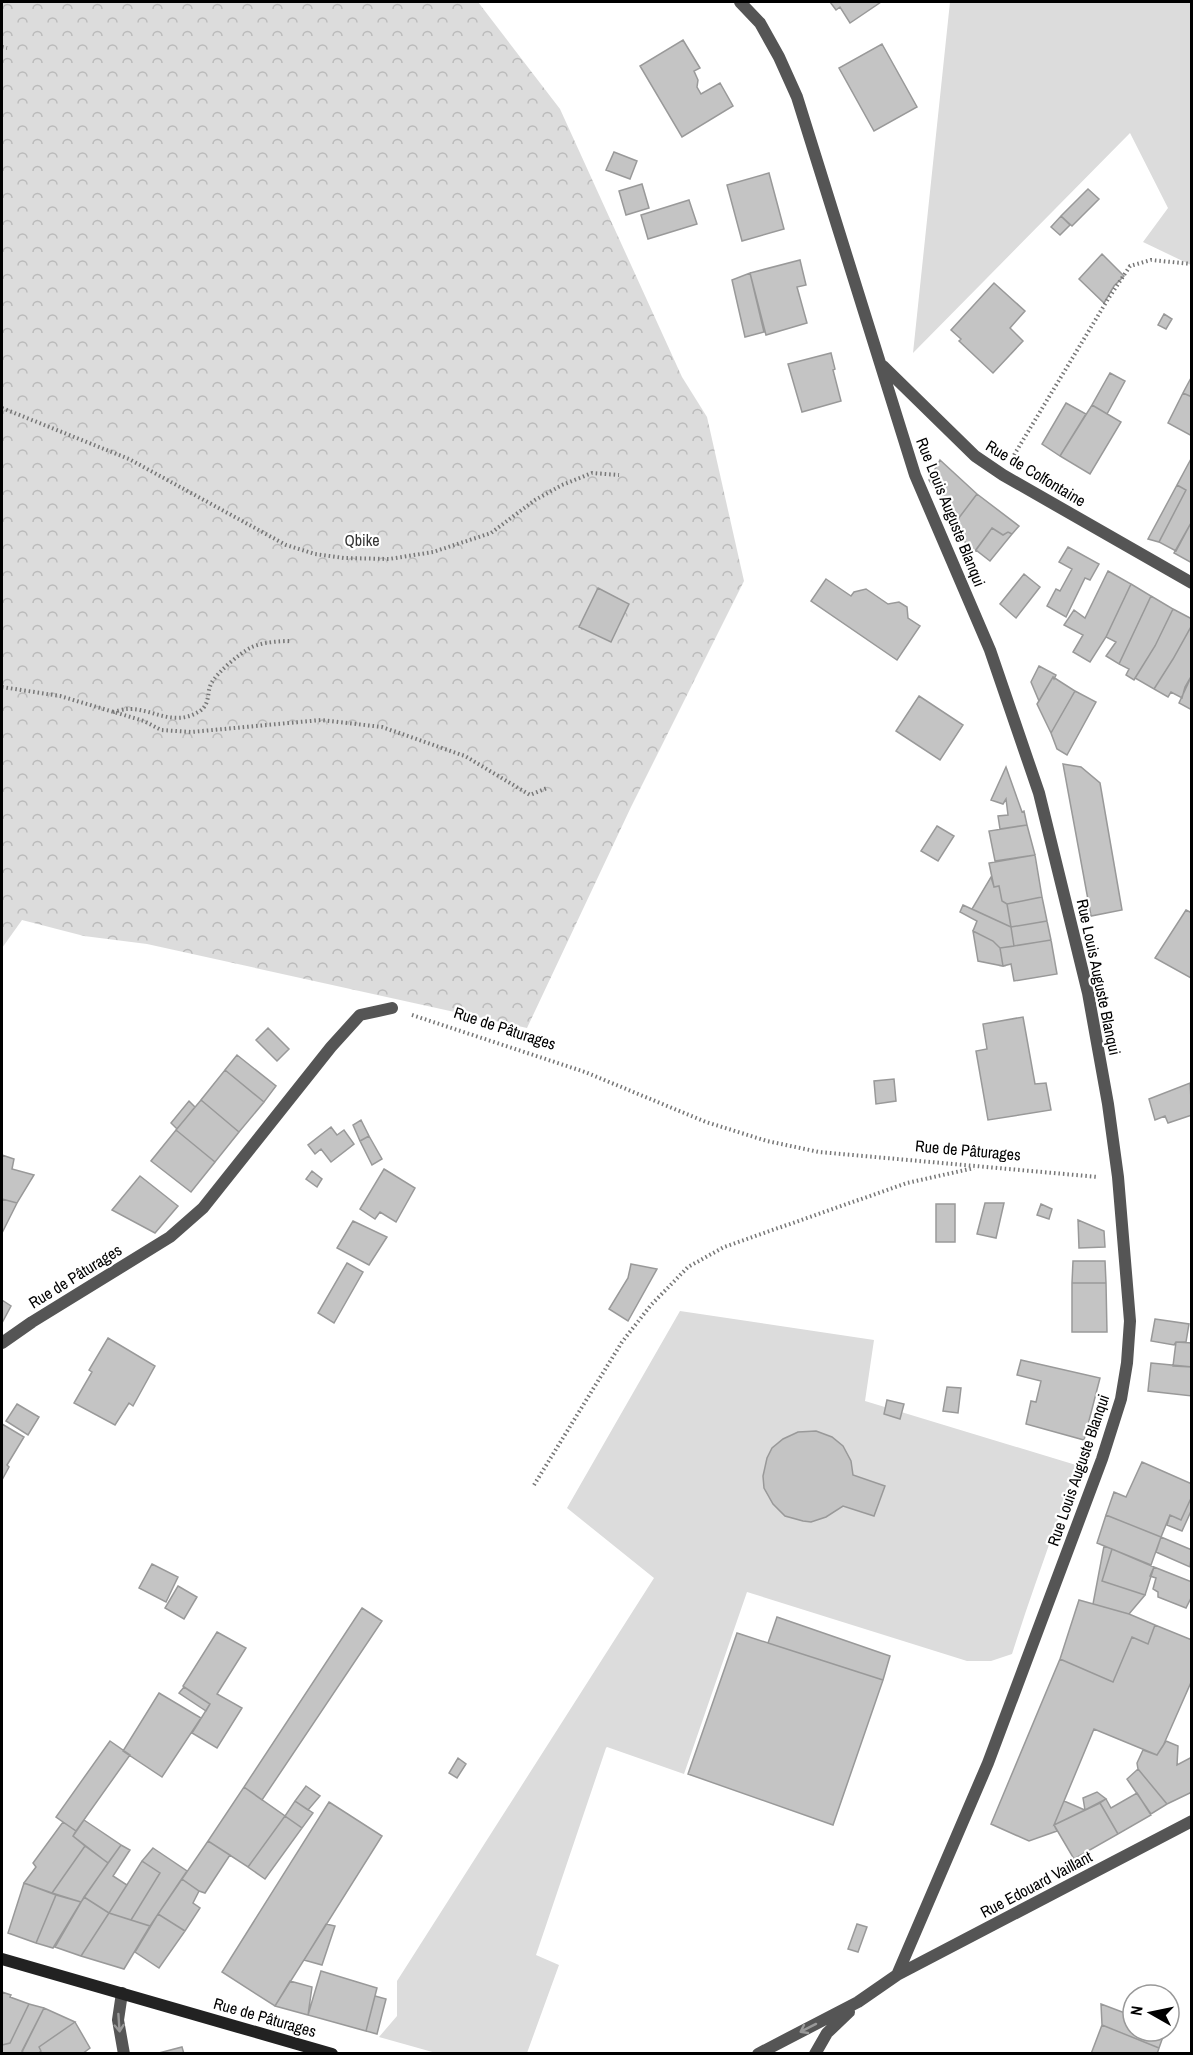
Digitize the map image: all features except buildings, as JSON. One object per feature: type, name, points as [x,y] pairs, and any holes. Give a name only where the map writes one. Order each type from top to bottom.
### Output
[{"type":"street","name":"Rue Louis Auguste Blanqui","points":[[740,2],[760,22],[797,97],[915,475],[990,650],[1039,793],[1088,993],[1108,1104],[1118,1177],[1130,1321],[1127,1363],[1121,1399],[1102,1459],[988,1762],[897,1975]]},
{"type":"street","name":"Rue de Colfontaine","points":[[882,365],[975,456],[1003,475],[1191,583]]},
{"type":"street","name":"Rue de Pâturages","points":[[2,1343],[170,1237],[203,1208],[331,1047],[360,1015],[392,1008]]},
{"type":"street","name":"Rue Edouard Vaillant","points":[[858,2002],[897,1975],[1191,1821]]},
{"type":"street","name":"Rue de Pâturages","points":[[2,1959],[332,2054]]},
{"type":"street","points":[[122,1994],[118,2020],[124,2054]]},
{"type":"street","points":[[758,2054],[858,2002]]},
{"type":"street","points":[[815,2054],[827,2033],[858,2002]]},
{"type":"path","points":[[2,46],[7,48]]},
{"type":"path","points":[[1003,475],[1107,299],[1130,266],[1151,260],[1191,264]]},
{"type":"path","points":[[2,408],[129,459],[286,544],[315,554],[344,558],[389,560],[433,552],[490,533],[534,500],[562,485],[592,473],[619,476]]},
{"type":"path","points":[[113,712],[128,709],[163,717],[180,718],[200,711],[208,702],[211,683],[222,670],[251,647],[291,641]]},
{"type":"path","points":[[2,687],[60,696],[144,721],[161,730],[191,732],[321,720],[382,726],[465,756],[530,795],[547,788]]},
{"type":"path","name":"Rue de Pâturages","points":[[392,1008],[585,1072],[706,1122],[767,1141],[819,1152],[1067,1176],[1118,1177]]},
{"type":"path","points":[[534,1485],[622,1342],[651,1305],[688,1267],[724,1247],[907,1183],[979,1167]]},
{"type":"green space","name":"Qbike","points":[[2,2],[478,2],[560,109],[682,377],[707,417],[744,581],[631,807],[527,1028],[147,944],[84,936],[22,920],[2,948]]},
{"type":"green space","points":[[950,2],[1191,2],[1191,265],[1143,242],[1168,208],[1130,133],[913,353]]},
{"type":"green space","points":[[680,1311],[874,1340],[865,1401],[1076,1465],[1012,1654],[991,1661],[967,1661],[747,1592],[684,1774],[606,1748],[536,1955],[559,1965],[527,2053],[436,2053],[379,2037],[397,2016],[397,1981],[654,1578],[567,1508]]}]
